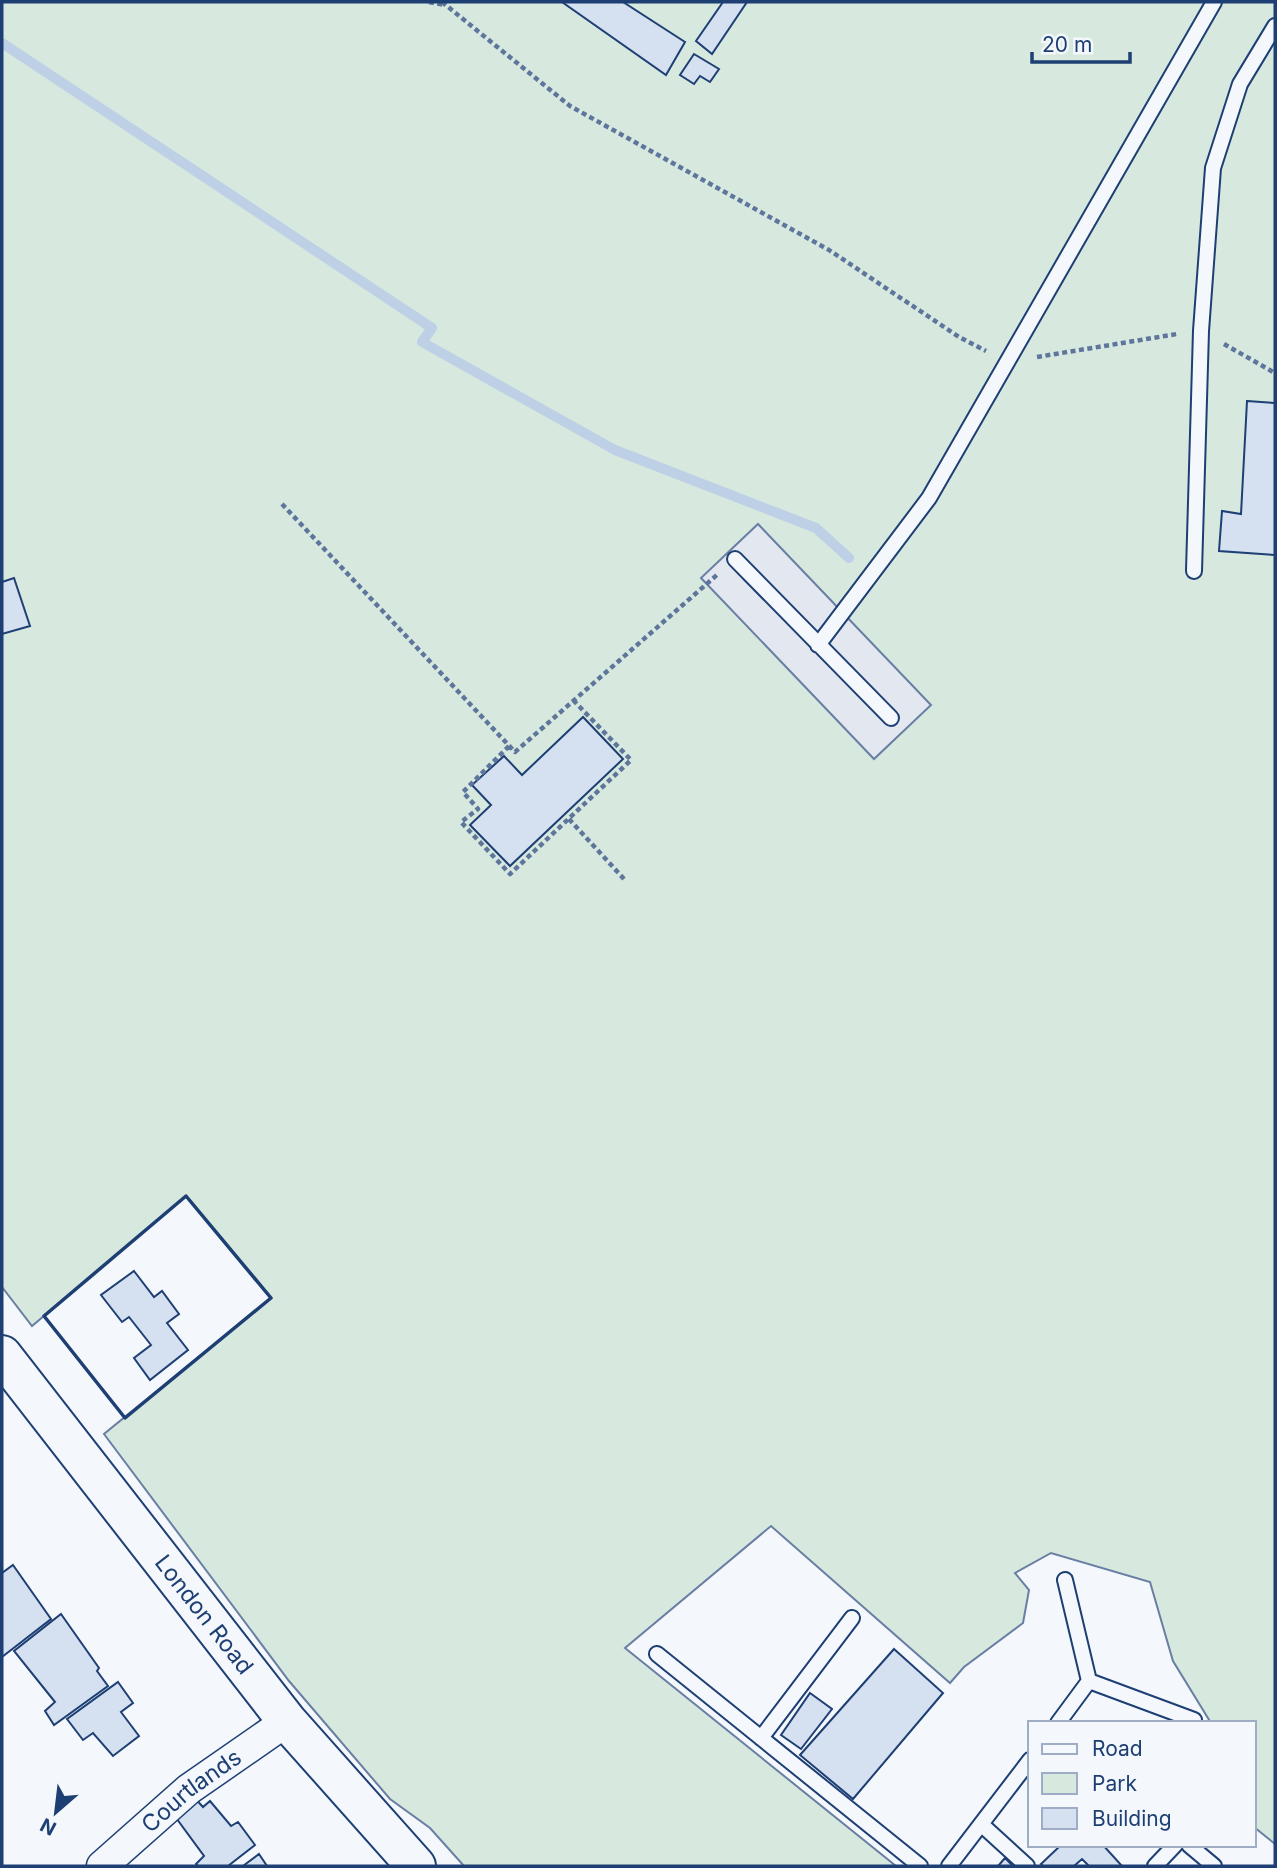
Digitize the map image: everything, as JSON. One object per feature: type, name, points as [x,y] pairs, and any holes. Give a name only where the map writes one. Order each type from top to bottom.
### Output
[{"type":"main road","name":"London Road","points":[[2,1355],[287,1721],[416,1866]]},
{"type":"street","name":"Courtlands","points":[[102,1866],[189,1789],[287,1721]]},
{"type":"lane","points":[[818,645],[929,498],[1214,2]]},
{"type":"lane","points":[[1194,571],[1201,331],[1213,168],[1240,84],[1275,26]]},
{"type":"lane","points":[[734,559],[891,718]]},
{"type":"lane","points":[[1059,1721],[1089,1681],[1065,1580]]},
{"type":"lane","points":[[761,1738],[852,1618]]},
{"type":"lane","points":[[657,1654],[920,1866]]},
{"type":"lane","points":[[1089,1681],[1194,1720]]},
{"type":"lane","points":[[949,1866],[1028,1763]]},
{"type":"lane","points":[[981,1824],[1027,1866]]},
{"type":"lane","points":[[1155,1866],[1173,1847]]},
{"type":"lane","points":[[1191,1847],[1214,1866]]},
{"type":"path","points":[[429,2],[443,3],[570,106],[829,250],[959,337],[1007,362],[1201,331],[1275,373]]},
{"type":"path","points":[[282,504],[515,752],[734,559]]},
{"type":"path","points":[[509,746],[463,792],[478,809],[461,822],[510,874],[631,760],[573,700]]},
{"type":"path","points":[[569,819],[624,879]]},
{"type":"green space","points":[[2,2],[1275,2],[1275,1844],[1256,1829],[1256,1721],[1210,1721],[1173,1661],[1150,1582],[1051,1553],[1015,1573],[1029,1590],[1023,1623],[964,1667],[950,1683],[771,1526],[625,1648],[896,1866],[464,1866],[430,1828],[390,1799],[289,1681],[104,1434],[271,1298],[186,1196],[32,1326],[2,1287]]},
{"type":"shaded area","points":[[758,524],[931,705],[874,759],[701,578]]},
{"type":"building","points":[[562,2],[623,2],[685,42],[666,75]]},
{"type":"building","points":[[723,2],[747,2],[712,54],[696,41]]},
{"type":"building","points":[[694,54],[719,69],[710,82],[700,76],[694,84],[680,75]]},
{"type":"building","points":[[1247,401],[1275,403],[1275,555],[1219,551],[1222,511],[1241,514]]},
{"type":"building","points":[[14,578],[30,626],[2,634],[2,582]]},
{"type":"building","points":[[583,717],[623,759],[510,866],[470,825],[491,805],[472,785],[504,756],[522,775]]},
{"type":"building","points":[[134,1271],[154,1297],[162,1291],[179,1314],[167,1323],[188,1350],[150,1380],[134,1358],[151,1345],[129,1317],[122,1322],[101,1295]]},
{"type":"building","points":[[13,1565],[51,1619],[2,1657],[2,1573]]},
{"type":"building","points":[[61,1614],[99,1668],[97,1671],[108,1686],[54,1725],[45,1711],[55,1702],[14,1651]]},
{"type":"building","points":[[894,1649],[943,1693],[853,1799],[800,1755]]},
{"type":"building","points":[[118,1682],[133,1703],[121,1712],[139,1736],[113,1756],[93,1733],[83,1740],[67,1719]]},
{"type":"building","points":[[810,1693],[832,1709],[801,1749],[781,1735]]},
{"type":"building","points":[[192,1795],[203,1807],[210,1801],[231,1826],[238,1822],[255,1845],[228,1866],[198,1866],[196,1864],[204,1856],[171,1811]]},
{"type":"building","points":[[1059,1847],[1105,1847],[1122,1866],[1089,1866],[1082,1859],[1074,1866],[1041,1864]]},
{"type":"building","points":[[259,1854],[267,1866],[243,1866]]},
{"type":"building","points":[[1005,1858],[1013,1866],[998,1866]]},
{"type":"waterway","points":[[2,43],[432,328],[422,342],[615,450],[816,528],[849,558]]},
{"type":"wall","points":[[186,1196],[271,1298],[125,1418],[44,1316],[186,1196]]}]
